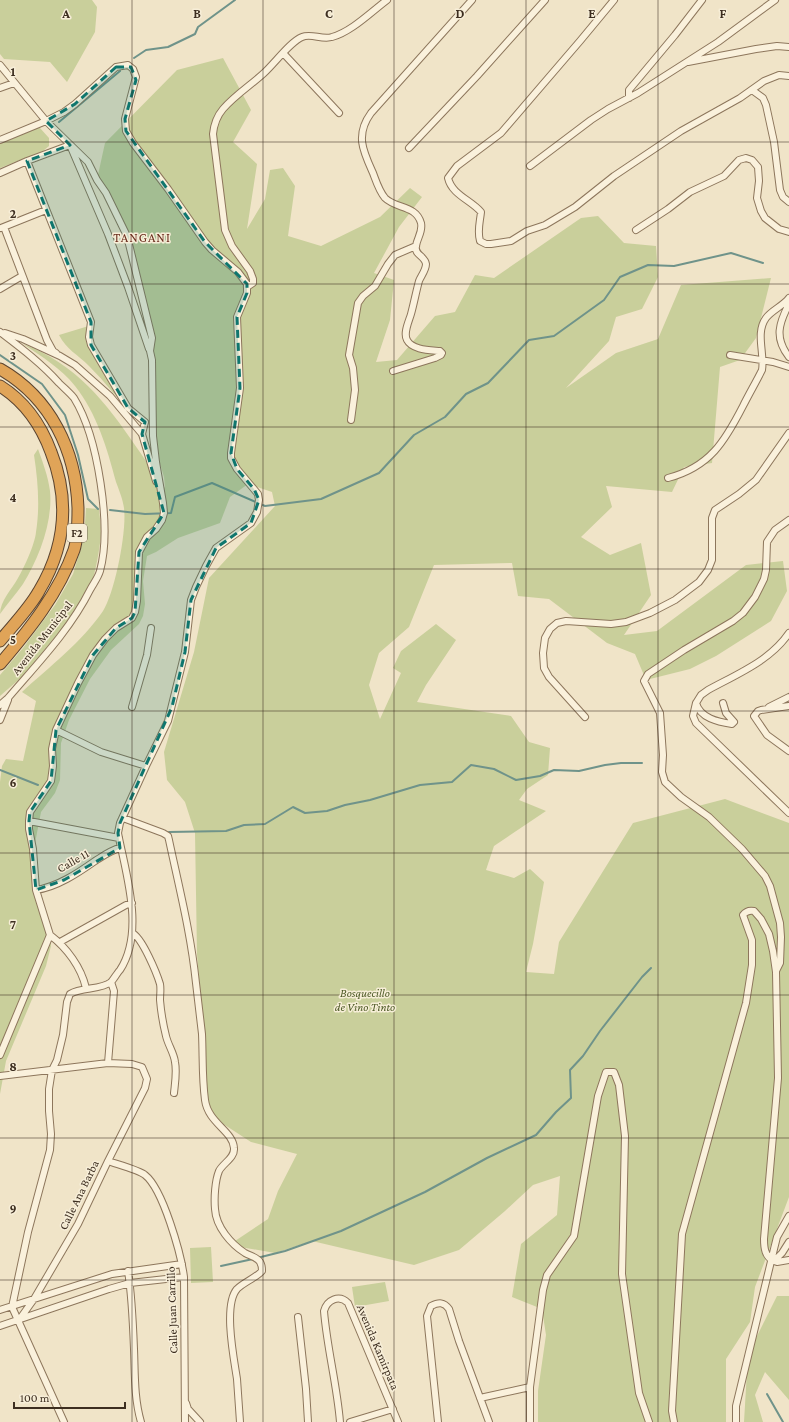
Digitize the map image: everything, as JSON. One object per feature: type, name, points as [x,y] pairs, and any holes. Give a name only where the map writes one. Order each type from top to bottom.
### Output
[{"type":"highway","name":"F2","points":[[0,369],[30,391],[48,411],[60,431],[71,459],[77,491],[78,514],[75,548],[68,567],[57,588],[16,646],[0,664]]},
{"type":"highway","name":"F2","points":[[0,386],[14,396],[26,408],[47,441],[59,478],[63,500],[63,521],[59,545],[51,568],[39,592],[0,641]]},
{"type":"street","points":[[247,287],[252,283],[252,278],[246,264],[230,242],[225,230],[219,195],[213,134],[215,122],[223,109],[265,72],[291,44],[306,36],[326,38],[347,31],[387,0]]},
{"type":"street","points":[[394,371],[435,358],[442,354],[440,351],[416,347],[406,340],[405,336],[419,280],[426,265],[425,261],[417,252],[416,246],[421,233],[421,224],[413,211],[392,202],[382,194],[364,154],[362,130],[367,118],[472,0]]},
{"type":"street","points":[[409,148],[477,76],[545,0]]},
{"type":"street","points":[[614,0],[501,133],[457,166],[448,178],[449,184],[454,191],[477,207],[481,212],[478,230],[480,241],[486,244],[511,241],[527,231],[551,221],[575,207],[614,176],[681,131],[740,98],[773,76],[789,76]]},
{"type":"street","points":[[628,98],[629,90],[702,0]]},
{"type":"street","points":[[530,166],[591,120],[732,32],[775,0]]},
{"type":"street","points":[[686,61],[777,46],[789,47]]},
{"type":"street","points":[[283,53],[339,113]]},
{"type":"street","points":[[0,65],[46,121],[88,162],[97,180],[106,193],[127,236],[152,338],[150,350]]},
{"type":"street","points":[[0,140],[46,121],[75,104],[116,67],[124,65],[131,67],[135,73],[136,80],[124,119],[126,131],[133,143],[168,189],[205,242],[212,250],[238,272],[244,279],[247,287],[247,293],[237,317],[240,388],[231,453],[237,469],[258,494],[259,501],[257,512],[251,523],[216,548],[196,587],[191,600],[186,640],[168,721],[122,818],[118,833],[132,903],[132,933],[127,958],[111,982],[104,986],[86,988],[70,994],[57,1060],[52,1070],[49,1088],[51,1134],[50,1150],[28,1232],[12,1306],[64,1422]]},
{"type":"street","points":[[0,88],[14,83]]},
{"type":"street","points":[[752,90],[763,98],[766,104],[774,142],[780,190],[783,197],[789,202]]},
{"type":"street","points":[[0,173],[27,160],[70,145]]},
{"type":"street","points":[[70,145],[111,240],[150,350],[152,360],[153,436],[156,462],[164,503],[162,520],[156,529],[147,537],[139,552],[137,601],[135,612],[132,618],[116,628],[93,655],[66,706],[56,730],[52,749],[53,766],[51,781],[30,812],[28,821],[33,849],[36,890],[50,935],[60,942],[66,949],[83,977],[86,988]]},
{"type":"street","points":[[636,230],[668,209],[690,192],[724,176],[739,160],[746,158],[752,160],[758,167],[758,198],[760,211],[765,218],[779,229],[789,232]]},
{"type":"street","points":[[27,160],[91,322],[89,337],[91,345],[128,408],[145,422],[142,434]]},
{"type":"street","points":[[46,210],[2,228],[47,340],[53,351],[75,365],[110,396],[142,434],[164,503]]},
{"type":"street","points":[[351,420],[354,390],[353,368],[349,355],[358,303],[363,296],[375,286],[395,255],[416,246]]},
{"type":"street","points":[[0,289],[22,276]]},
{"type":"street","points":[[668,478],[683,473],[706,460],[736,422],[762,370],[761,331],[763,323],[767,317],[789,298]]},
{"type":"street","points":[[789,304],[779,329],[782,345],[789,357]]},
{"type":"street","points":[[0,332],[23,339],[60,356]]},
{"type":"street","name":"Avenida Municipal","points":[[0,332],[44,365],[73,398],[85,420],[94,451],[103,497],[104,520],[100,572],[77,615],[8,698],[0,705]]},
{"type":"street","points":[[730,355],[773,362],[789,367]]},
{"type":"street","points":[[585,717],[549,677],[544,668],[543,653],[545,638],[550,629],[557,623],[566,621],[611,624],[626,622],[650,613],[675,600],[699,582],[708,570],[712,560],[712,518],[715,510],[739,494],[756,480],[789,433]]},
{"type":"street","points":[[776,972],[780,963],[782,937],[780,923],[770,886],[765,876],[742,849],[709,817],[681,797],[666,782],[662,772],[663,755],[660,713],[644,681],[648,674],[684,650],[733,621],[743,613],[755,597],[764,579],[766,570],[767,542],[776,530],[789,520]]},
{"type":"street","points":[[132,707],[147,655],[151,628]]},
{"type":"street","points":[[789,633],[782,643],[765,659],[708,690],[701,696],[696,703],[693,716],[696,723],[789,813]]},
{"type":"street","points":[[789,697],[758,711],[754,716],[766,735],[789,751]]},
{"type":"street","points":[[0,720],[8,698]]},
{"type":"street","points":[[696,703],[700,712],[705,716],[732,724],[734,722],[726,713],[723,704]]},
{"type":"street","points":[[761,710],[789,706]]},
{"type":"street","points":[[56,730],[101,752],[146,766]]},
{"type":"street","points":[[122,818],[168,836],[190,937],[202,1033],[206,1108],[213,1120],[227,1134],[234,1149],[233,1154],[219,1172],[215,1198],[216,1216],[221,1228],[231,1240],[245,1253],[259,1260],[262,1265],[262,1271],[260,1273],[237,1289],[232,1298],[230,1311],[230,1325],[237,1380],[240,1422]]},
{"type":"street","points":[[28,821],[119,838]]},
{"type":"street","name":"Calle 11","points":[[36,890],[44,889],[64,880],[111,851],[120,848]]},
{"type":"street","points":[[60,942],[132,903]]},
{"type":"street","points":[[674,1422],[672,1411],[682,1234],[746,1004],[752,965],[752,940],[743,915],[748,911],[754,911],[757,913],[769,934],[776,972],[778,1078],[764,1239],[766,1253],[773,1260],[777,1262],[789,1260]]},
{"type":"street","points":[[132,933],[140,940],[160,984],[160,998],[165,1033],[168,1046],[175,1060],[176,1068],[174,1093]]},
{"type":"street","points":[[0,1055],[50,935]]},
{"type":"street","points":[[0,1076],[108,1063],[114,991],[111,982]]},
{"type":"street","name":"Calle Ana Barba","points":[[19,1320],[34,1300],[78,1224],[145,1088],[147,1078],[142,1067],[132,1064],[108,1063]]},
{"type":"street","points":[[530,1422],[530,1387],[543,1290],[547,1275],[574,1236],[598,1096],[606,1072],[614,1072],[620,1085],[625,1136],[622,1274],[639,1393],[648,1422]]},
{"type":"street","name":"Calle Juan Carrillo","points":[[108,1161],[144,1174],[154,1185],[170,1221],[182,1264],[184,1277],[185,1422]]},
{"type":"street","points":[[736,1422],[736,1406],[773,1260],[777,1237],[789,1216]]},
{"type":"street","points":[[773,1260],[782,1253],[789,1242]]},
{"type":"street","points":[[0,1310],[112,1274],[182,1264]]},
{"type":"street","points":[[128,1271],[130,1284],[135,1391],[138,1410],[142,1422]]},
{"type":"street","points":[[0,1326],[109,1289],[130,1284],[184,1277]]},
{"type":"street","name":"Avenida Kamirpata","points":[[340,1422],[338,1399],[324,1311],[326,1305],[335,1299],[342,1299],[348,1303],[398,1422]]},
{"type":"street","points":[[438,1422],[427,1316],[431,1306],[441,1303],[446,1305],[449,1309],[489,1422]]},
{"type":"street","points":[[298,1317],[308,1422]]},
{"type":"street","points":[[480,1398],[530,1387]]},
{"type":"street","points":[[185,1400],[188,1409],[200,1422]]},
{"type":"street","points":[[350,1422],[393,1409]]},
{"type":"highlighted area","points":[[116,67],[131,67],[136,80],[125,119],[126,131],[205,242],[247,284],[247,293],[237,317],[240,388],[231,453],[237,469],[254,489],[259,500],[251,523],[216,548],[191,600],[185,652],[172,707],[120,823],[118,833],[120,848],[64,880],[36,890],[29,821],[30,812],[51,781],[56,730],[93,655],[116,628],[132,618],[135,612],[139,552],[164,513],[142,434],[145,422],[128,408],[91,345],[91,322],[27,161],[70,145],[46,121],[75,104]]},
{"type":"green space","points":[[0,0],[92,0],[97,7],[95,32],[67,82],[50,62],[4,59],[0,54]]},
{"type":"green space","name":"Bosquecillo de Vino Tinto","points":[[223,58],[251,110],[233,142],[257,164],[247,229],[265,199],[270,170],[283,168],[295,186],[288,236],[321,246],[380,217],[410,188],[422,197],[399,227],[374,273],[394,280],[390,320],[376,362],[397,360],[435,316],[455,312],[475,275],[494,278],[581,218],[598,216],[624,243],[656,246],[658,277],[642,309],[616,317],[609,341],[566,388],[616,353],[658,339],[681,285],[771,278],[756,338],[740,360],[720,367],[712,463],[684,467],[672,492],[606,486],[612,507],[581,537],[610,555],[641,543],[651,595],[624,635],[657,631],[746,565],[783,561],[787,591],[771,621],[716,656],[690,669],[646,680],[635,654],[607,643],[549,599],[518,596],[512,563],[434,565],[409,627],[379,653],[369,685],[380,719],[401,673],[393,668],[401,651],[436,624],[456,640],[426,685],[417,702],[511,716],[529,742],[550,748],[548,775],[527,789],[519,800],[546,811],[494,846],[486,870],[514,878],[530,869],[544,882],[533,944],[526,972],[554,974],[559,942],[633,823],[725,799],[789,823],[789,1197],[755,1287],[750,1322],[726,1359],[726,1422],[538,1422],[538,1391],[546,1335],[542,1309],[512,1297],[521,1244],[557,1215],[560,1176],[533,1185],[459,1250],[414,1265],[312,1241],[275,1253],[229,1245],[268,1219],[278,1191],[297,1154],[251,1142],[211,1116],[205,1107],[203,1032],[197,954],[195,833],[185,802],[167,780],[164,752],[194,652],[209,578],[275,506],[272,492],[248,484],[230,497],[220,523],[178,538],[147,556],[143,581],[145,604],[143,616],[139,624],[111,650],[90,679],[69,720],[61,743],[60,780],[55,793],[41,812],[31,864],[50,932],[51,946],[46,966],[6,1061],[0,1094],[0,782],[2,766],[6,759],[23,761],[36,701],[22,692],[65,654],[95,622],[103,611],[116,576],[124,531],[123,502],[100,432],[89,408],[75,386],[64,374],[51,363],[23,344],[42,352],[59,362],[88,386],[114,415],[165,488],[164,477],[155,447],[156,362],[129,245],[108,200],[96,184],[105,143],[177,70]]},
{"type":"green space","points":[[35,128],[40,128],[49,138],[49,146],[43,151],[0,168],[0,143]]},
{"type":"green space","points":[[92,325],[92,341],[131,407],[134,417],[95,372],[72,352],[59,335]]},
{"type":"green space","points":[[38,449],[47,475],[50,491],[47,527],[44,539],[29,574],[0,614],[2,604],[23,568],[35,537],[38,504],[34,455]]},
{"type":"green space","points":[[86,508],[99,509],[101,535],[90,591],[80,613],[74,624],[59,642],[35,666],[0,696],[0,675],[23,648],[55,605],[73,574],[84,538]]},
{"type":"green space","points":[[211,1247],[213,1282],[191,1283],[190,1248]]},
{"type":"green space","points":[[385,1282],[389,1301],[355,1307],[352,1287]]},
{"type":"green space","points":[[777,1296],[789,1296],[789,1400],[765,1372],[755,1395],[763,1422],[744,1422],[748,1354]]},
{"type":"waterway","points":[[134,58],[146,50],[168,47],[195,34],[198,27],[235,0]]},
{"type":"waterway","points":[[59,122],[120,71]]},
{"type":"waterway","points":[[110,510],[145,514],[171,513],[175,497],[212,483],[265,506],[321,499],[379,473],[414,435],[445,417],[466,394],[488,383],[529,340],[554,336],[604,300],[620,277],[648,265],[674,266],[731,253],[763,263]]},
{"type":"waterway","points":[[0,355],[42,384],[65,415],[78,455],[88,499],[98,509]]},
{"type":"waterway","points":[[169,832],[226,831],[244,825],[265,824],[293,807],[305,813],[327,811],[420,785],[452,782],[471,765],[494,769],[516,780],[540,776],[554,770],[579,771],[605,765],[642,763]]},
{"type":"waterway","points":[[0,770],[38,785]]},
{"type":"waterway","points":[[257,1258],[285,1251],[341,1231],[425,1192],[487,1158],[536,1135],[556,1112],[571,1098],[570,1070],[583,1056],[600,1031],[642,977],[651,968]]},
{"type":"waterway","points":[[221,1266],[253,1259]]},
{"type":"waterway","points":[[767,1394],[783,1422]]},
{"type":"district","name":"TANGANI","points":[[142,237]]}]
